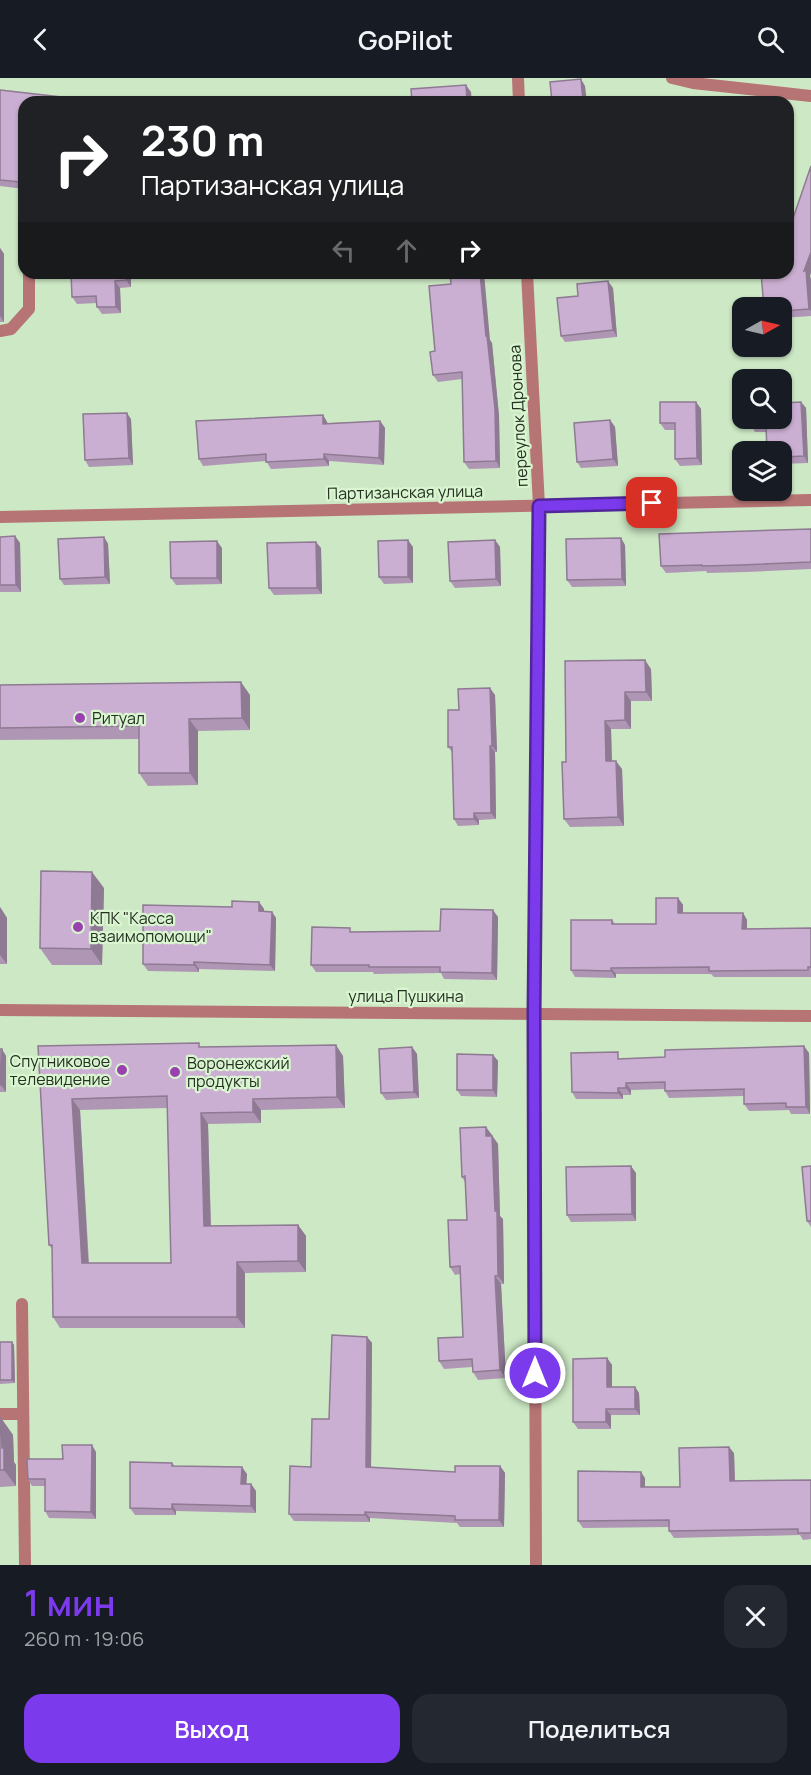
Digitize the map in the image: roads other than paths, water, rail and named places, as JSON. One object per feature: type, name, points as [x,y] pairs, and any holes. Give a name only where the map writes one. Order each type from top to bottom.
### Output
[{"type":"street","points":[[518,78],[519,96]]},
{"type":"street","points":[[672,78],[693,83],[811,96]]},
{"type":"street","points":[[0,331],[10,330],[28,309],[29,279]]},
{"type":"street","name":"переулок Дронова","points":[[527,279],[539,506],[534,1014],[536,1565]]},
{"type":"street","name":"Партизанская улица","points":[[0,517],[811,500]]},
{"type":"street","name":"улица Пушкина","points":[[0,1010],[811,1016]]},
{"type":"street","points":[[22,1304],[25,1565]]},
{"type":"street","points":[[0,1414],[23,1414]]},
{"type":"place","name":"Ритуал","points":[[80,718]]},
{"type":"place","name":"КПК \"Касса взаимопомощи\"","points":[[78,927]]},
{"type":"place","name":"Спутниковое телевидение","points":[[122,1070]]},
{"type":"place","name":"Воронежский продукты","points":[[175,1072]]}]
